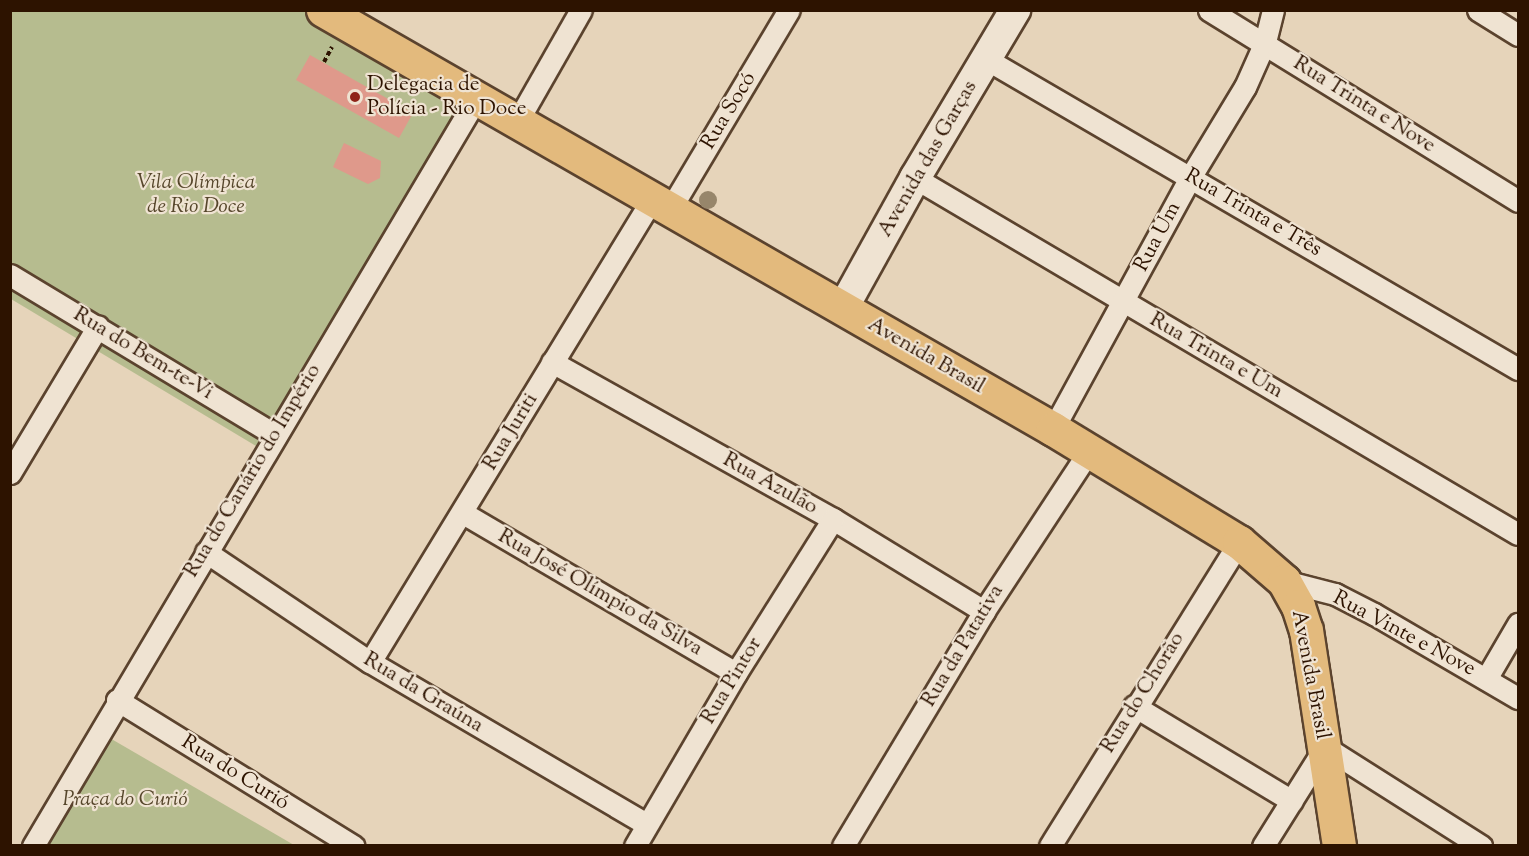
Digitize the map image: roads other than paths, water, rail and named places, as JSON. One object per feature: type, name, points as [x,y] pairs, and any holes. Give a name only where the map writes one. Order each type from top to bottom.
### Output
[{"type":"main road","name":"Avenida das Garças","points":[[843,308],[915,178],[1015,10]]},
{"type":"main road","name":"Avenida Brasil","points":[[330,25],[517,122],[660,206],[1053,429],[1239,542],[1284,581],[1299,606],[1306,630],[1339,846]]},
{"type":"street","points":[[517,122],[581,10]]},
{"type":"street","name":"Rua Socó","points":[[660,206],[789,10]]},
{"type":"street","name":"Rua Trinta e Nove","points":[[1209,10],[1265,42],[1518,201]]},
{"type":"street","name":"Rua Um","points":[[1053,429],[1191,176],[1245,87],[1265,42],[1273,10]]},
{"type":"street","points":[[1478,10],[1518,35]]},
{"type":"street","name":"Rua Trinta e Três","points":[[986,59],[1191,176],[1518,369]]},
{"type":"street","name":"Rua do Canário do Império","points":[[33,846],[274,434],[476,99]]},
{"type":"street","name":"Rua Trinta e Um","points":[[915,178],[1518,534]]},
{"type":"street","name":"Rua Juriti","points":[[370,662],[463,513],[552,362],[660,206]]},
{"type":"street","name":"Rua do Bem-te-Vi","points":[[10,275],[274,434]]},
{"type":"street","points":[[10,473],[98,326]]},
{"type":"street","name":"Rua Azulão","points":[[552,362],[833,519],[984,611]]},
{"type":"street","name":"Rua da Patativa","points":[[843,846],[984,611],[1089,451]]},
{"type":"street","name":"Rua José Olímpio da Silva","points":[[463,513],[736,672]]},
{"type":"street","name":"Rua Pintor","points":[[635,846],[736,672],[833,519]]},
{"type":"street","name":"Rua do Chorão","points":[[1050,846],[1134,706],[1239,542]]},
{"type":"street","name":"Rua da Graúna","points":[[206,552],[370,662],[646,824]]},
{"type":"street","name":"Rua Vinte e Nove","points":[[1284,581],[1335,594],[1518,698]]},
{"type":"street","points":[[1486,679],[1518,624]]},
{"type":"street","name":"Rua do Curió","points":[[117,700],[353,846]]},
{"type":"street","points":[[1134,706],[1292,801]]},
{"type":"street","points":[[1263,846],[1325,747],[1481,846]]},
{"type":"place","name":"Delegacia de Polícia - Rio Doce","points":[[355,97]]},
{"type":"park label","name":"Vila Olímpica de Rio Doce","points":[[196,195]]},
{"type":"park label","name":"Praça do Curió","points":[[125,800]]}]
